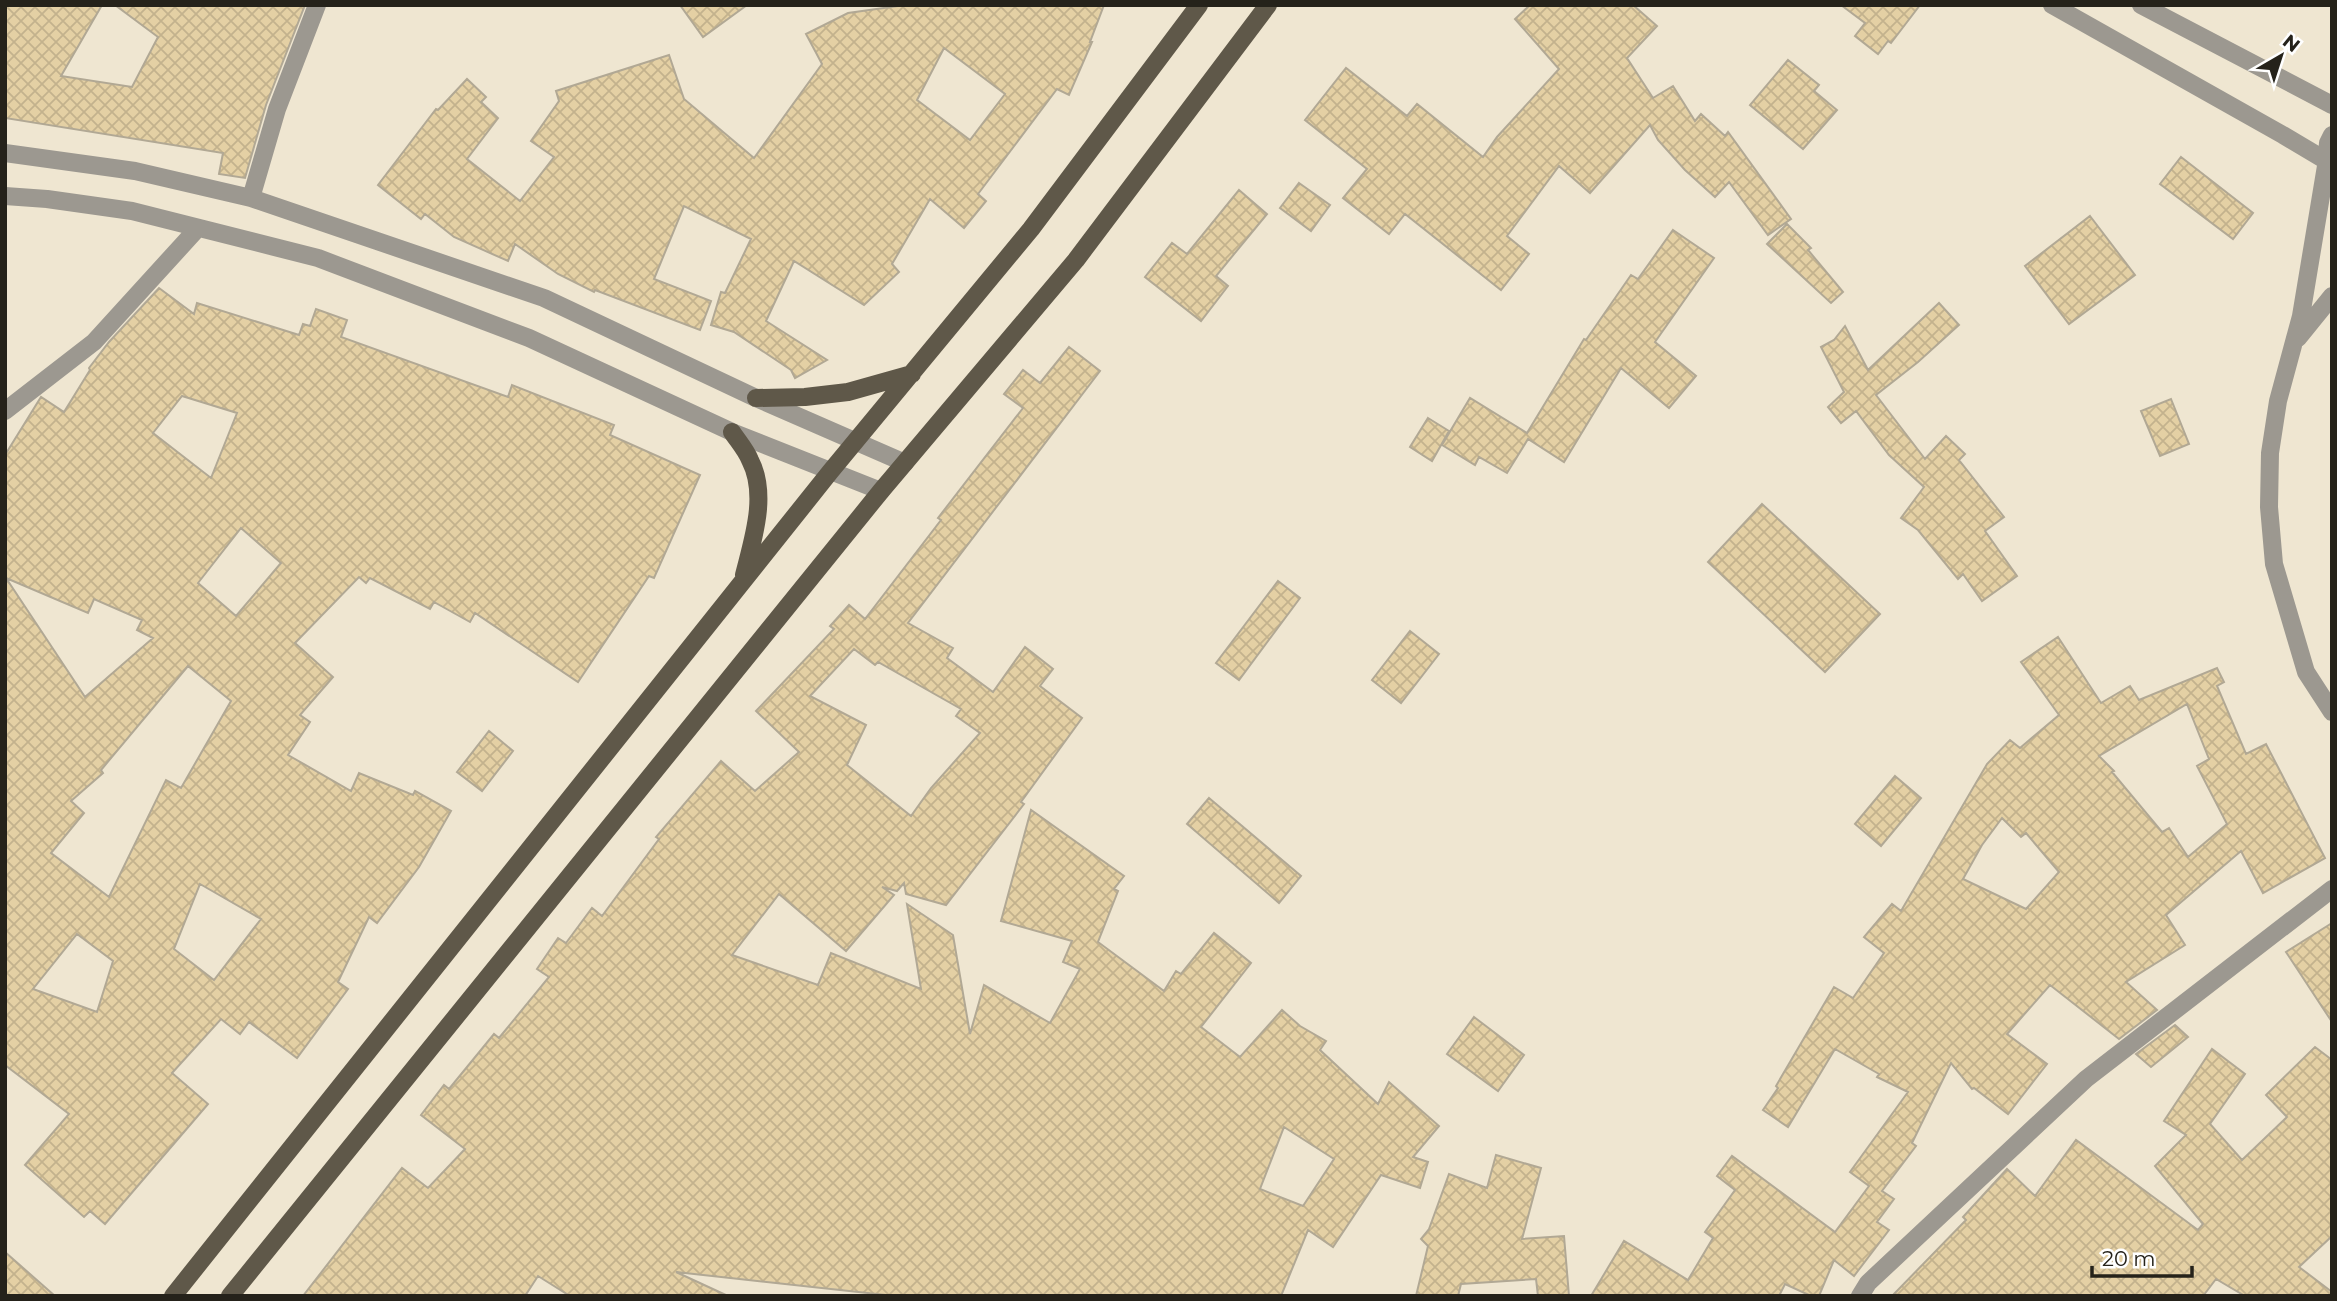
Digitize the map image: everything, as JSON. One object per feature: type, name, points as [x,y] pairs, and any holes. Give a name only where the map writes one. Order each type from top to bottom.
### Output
[{"type":"main road","points":[[230,1296],[881,491],[1076,260],[1268,5]]},
{"type":"main road","points":[[173,1296],[830,472],[1031,229],[1195,6]]},
{"type":"main road","points":[[756,398],[805,397],[848,392],[912,374]]},
{"type":"main road","points":[[732,432],[751,461],[758,492],[756,527],[743,581]]},
{"type":"street","points":[[251,198],[277,109],[317,5]]},
{"type":"street","points":[[2052,5],[2283,135],[2325,163],[2332,184]]},
{"type":"street","points":[[2141,5],[2332,105]]},
{"type":"street","points":[[2332,135],[2328,143],[2295,341],[2278,401],[2270,453],[2269,507],[2274,564],[2306,672],[2332,712]]},
{"type":"street","points":[[5,153],[135,171],[251,198],[544,298],[756,398],[905,463]]},
{"type":"street","points":[[5,196],[132,211],[318,258],[529,338],[732,432],[881,491]]},
{"type":"street","points":[[5,411],[94,342],[197,229]]},
{"type":"street","points":[[2295,341],[2332,296]]},
{"type":"street","points":[[1860,1296],[1868,1283],[1908,1244],[2086,1079],[2332,889]]},
{"type":"building","points":[[5,5],[102,5],[61,76],[132,87],[158,37],[115,5],[305,5],[266,105],[245,178],[219,174],[223,153],[5,118]]},
{"type":"building","points":[[680,5],[747,5],[703,37]]},
{"type":"building","points":[[905,5],[1104,5],[1092,42],[1069,95],[1057,89],[978,194],[986,201],[964,228],[930,199],[892,264],[899,272],[864,305],[794,261],[766,321],[827,360],[795,378],[791,370],[734,332],[711,325],[721,292],[725,293],[751,239],[684,206],[654,279],[711,301],[700,330],[595,290],[594,292],[558,274],[515,244],[508,261],[454,237],[425,214],[421,219],[378,185],[436,109],[438,110],[467,79],[486,97],[481,102],[498,118],[467,159],[520,201],[554,157],[531,141],[559,101],[556,91],[669,55],[684,99],[754,158],[822,64],[806,34],[848,13]],"holes":[[[944,48],[1005,94],[970,140],[917,100]]]},
{"type":"building","points":[[1530,5],[1633,5],[1657,26],[1627,58],[1653,98],[1673,86],[1695,121],[1701,114],[1725,136],[1728,132],[1791,219],[1768,235],[1729,182],[1715,197],[1685,170],[1658,140],[1650,125],[1590,193],[1559,166],[1507,236],[1529,254],[1501,290],[1405,214],[1389,234],[1343,198],[1367,169],[1305,120],[1346,68],[1407,116],[1417,104],[1483,157],[1497,137],[1559,69],[1515,19]]},
{"type":"building","points":[[1841,5],[1920,5],[1891,43],[1888,41],[1878,54],[1855,36],[1865,23]]},
{"type":"building","points":[[1788,60],[1819,85],[1814,91],[1837,110],[1803,149],[1750,105]]},
{"type":"building","points":[[2181,157],[2253,213],[2233,239],[2160,184]]},
{"type":"building","points":[[1299,183],[1330,205],[1311,231],[1280,208]]},
{"type":"building","points":[[1239,190],[1267,214],[1216,276],[1228,286],[1201,321],[1145,277],[1172,243],[1187,254]]},
{"type":"building","points":[[2090,216],[2135,275],[2069,324],[2025,266]]},
{"type":"building","points":[[1787,224],[1811,248],[1808,250],[1843,292],[1831,303],[1767,244]]},
{"type":"building","points":[[1673,230],[1714,258],[1655,342],[1696,376],[1669,408],[1621,368],[1564,462],[1528,439],[1507,473],[1479,457],[1475,465],[1442,445],[1470,398],[1527,433],[1584,339],[1586,340],[1631,275],[1638,279]]},
{"type":"building","points":[[159,288],[194,314],[197,303],[299,335],[303,324],[310,326],[316,309],[347,320],[341,337],[508,397],[512,385],[614,425],[610,435],[700,475],[654,578],[649,576],[578,682],[475,613],[470,622],[434,602],[430,609],[370,578],[366,583],[359,577],[295,643],[333,677],[300,715],[310,722],[288,755],[351,791],[359,773],[413,795],[415,791],[451,811],[419,867],[377,923],[369,917],[338,982],[348,989],[297,1058],[249,1022],[240,1034],[221,1019],[172,1073],[208,1104],[105,1224],[90,1211],[84,1217],[25,1165],[69,1114],[5,1065],[5,455],[41,397],[64,412],[89,368]],"holes":[[[182,396],[237,413],[211,478],[153,433]],[[241,528],[281,563],[236,616],[198,583]],[[6,578],[88,613],[94,599],[142,620],[137,630],[153,638],[85,697]],[[188,666],[231,701],[181,788],[166,780],[109,897],[51,853],[84,813],[71,801],[103,773],[101,770]],[[200,884],[261,919],[214,980],[174,949]],[[77,934],[113,961],[97,1012],[33,989]]]},
{"type":"building","points":[[1939,303],[1959,325],[1876,395],[1925,459],[1946,436],[1965,454],[1959,460],[2004,517],[1985,531],[2017,576],[1982,601],[1963,574],[1958,579],[1918,530],[1901,518],[1924,487],[1889,455],[1856,411],[1841,423],[1828,407],[1844,392],[1821,347],[1834,340],[1845,326],[1868,370]]},
{"type":"building","points":[[1069,347],[1100,371],[908,623],[953,648],[947,658],[993,692],[1025,647],[1053,669],[1040,686],[1082,718],[1021,802],[1024,804],[946,905],[906,894],[904,883],[897,891],[882,887],[894,895],[846,951],[779,894],[732,955],[818,985],[831,953],[921,989],[907,904],[953,935],[970,1034],[984,985],[1050,1023],[1080,969],[1063,962],[1072,941],[1001,921],[1031,810],[1124,876],[1114,889],[1118,891],[1098,942],[1164,991],[1176,971],[1181,974],[1214,933],[1251,963],[1201,1027],[1240,1057],[1282,1010],[1300,1026],[1326,1041],[1320,1050],[1378,1104],[1389,1082],[1439,1126],[1413,1157],[1428,1162],[1420,1188],[1381,1175],[1333,1247],[1308,1230],[1281,1296],[895,1296],[676,1272],[728,1296],[570,1296],[538,1276],[525,1296],[303,1296],[402,1168],[428,1188],[465,1149],[421,1115],[444,1085],[449,1089],[494,1034],[499,1038],[549,977],[537,969],[558,938],[566,943],[592,908],[602,916],[659,839],[656,837],[721,761],[755,791],[799,752],[756,711],[834,629],[830,626],[849,605],[865,619],[941,520],[938,518],[1023,408],[1004,394],[1023,370],[1040,383]],"holes":[[[854,649],[875,665],[878,662],[961,709],[956,716],[980,733],[931,788],[911,816],[847,765],[866,725],[810,696]],[[1284,1127],[1334,1159],[1303,1206],[1260,1189]]]},
{"type":"building","points":[[2171,399],[2189,444],[2160,456],[2141,411]]},
{"type":"building","points":[[1428,418],[1449,431],[1432,461],[1410,447]]},
{"type":"building","points":[[1762,504],[1880,614],[1825,672],[1708,562]]},
{"type":"building","points":[[1278,581],[1300,598],[1239,680],[1216,663]]},
{"type":"building","points":[[1410,631],[1439,654],[1401,703],[1372,680]]},
{"type":"building","points":[[2058,637],[2101,703],[2130,686],[2139,700],[2217,668],[2224,682],[2217,686],[2246,754],[2266,744],[2325,858],[2263,893],[2241,851],[2166,915],[2185,945],[2126,982],[2157,1010],[2119,1039],[2050,985],[2007,1034],[2047,1064],[2008,1114],[1972,1089],[1951,1063],[1912,1143],[1916,1146],[1882,1191],[1894,1199],[1877,1222],[1889,1230],[1854,1276],[1834,1260],[1819,1296],[1811,1296],[1785,1284],[1779,1296],[1591,1296],[1624,1241],[1688,1280],[1713,1238],[1705,1232],[1735,1190],[1717,1176],[1732,1156],[1835,1232],[1869,1186],[1850,1172],[1908,1092],[1877,1077],[1879,1074],[1835,1049],[1788,1127],[1763,1110],[1834,987],[1853,998],[1884,953],[1864,937],[1892,904],[1901,911],[1987,764],[2010,740],[2020,748],[2059,715],[2021,662]],"holes":[[[2187,704],[2209,759],[2197,766],[2227,824],[2188,857],[2169,828],[2162,832],[2099,756]],[[2002,818],[2021,837],[2026,833],[2059,872],[2026,909],[1963,879],[1982,845]]]},
{"type":"building","points":[[489,731],[513,751],[482,791],[457,772]]},
{"type":"building","points":[[1895,776],[1921,798],[1881,846],[1855,824]]},
{"type":"building","points":[[1209,798],[1301,876],[1279,903],[1187,824]]},
{"type":"building","points":[[2332,923],[2332,1022],[2286,952]]},
{"type":"building","points":[[1474,1017],[1524,1055],[1498,1091],[1447,1054]]},
{"type":"building","points":[[2175,1025],[2188,1037],[2151,1067],[2136,1054]]},
{"type":"building","points":[[2315,1047],[2332,1060],[2332,1236],[2299,1267],[2332,1292],[2332,1296],[2245,1296],[2216,1279],[2203,1296],[1892,1296],[1966,1220],[1963,1217],[2007,1169],[2035,1196],[2076,1140],[2198,1230],[2203,1224],[2155,1166],[2186,1135],[2164,1121],[2212,1049],[2245,1074],[2210,1124],[2242,1160],[2287,1117],[2266,1095]]},
{"type":"building","points":[[1496,1155],[1541,1168],[1522,1239],[1564,1236],[1569,1296],[1538,1296],[1536,1279],[1461,1284],[1458,1296],[1416,1296],[1428,1246],[1421,1239],[1429,1229],[1449,1174],[1487,1188]]},
{"type":"building","points":[[5,1252],[55,1296],[5,1296]]}]
